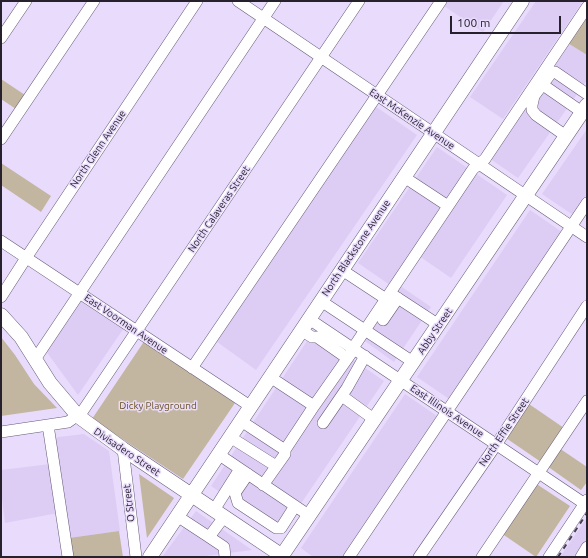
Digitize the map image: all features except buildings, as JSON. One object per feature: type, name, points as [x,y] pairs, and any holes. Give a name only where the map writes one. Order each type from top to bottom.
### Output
[{"type":"main road","name":"North Blackstone Avenue","points":[[150,557],[522,1]]},
{"type":"main road","name":"Abby Street","points":[[279,557],[310,516],[584,109]]},
{"type":"main road","name":"Divisadero Street","points":[[1,315],[21,337],[36,358],[50,383],[78,416],[279,557]]},
{"type":"street","points":[[1,38],[26,1]]},
{"type":"street","points":[[1,140],[94,1]]},
{"type":"street","name":"North Glenn Avenue","points":[[1,297],[197,1]]},
{"type":"street","name":"East McKenzie Avenue","points":[[238,1],[587,237]]},
{"type":"street","points":[[36,358],[275,1]]},
{"type":"street","name":"North Calaveras Street","points":[[78,416],[85,408],[359,1]]},
{"type":"street","points":[[192,368],[441,1]]},
{"type":"street","points":[[263,485],[285,454],[285,450],[351,352],[375,328],[392,297],[448,206],[473,170],[485,159],[587,7]]},
{"type":"street","points":[[566,136],[536,115],[532,110],[532,100],[552,72],[555,72],[587,94]]},
{"type":"street","points":[[543,85],[584,109]]},
{"type":"street","points":[[404,177],[448,206]]},
{"type":"street","points":[[348,557],[587,204]]},
{"type":"street","name":"East Voorman Avenue","points":[[1,241],[250,406]]},
{"type":"street","points":[[342,270],[392,297],[438,325]]},
{"type":"street","points":[[375,328],[392,297]]},
{"type":"street","points":[[321,301],[375,328],[413,362]]},
{"type":"street","name":"North Effie Street","points":[[419,557],[496,445],[587,306]]},
{"type":"street","name":"East Illinois Avenue","points":[[305,324],[351,352],[365,356],[538,473],[586,502]]},
{"type":"street","points":[[323,423],[342,396],[365,356]]},
{"type":"street","points":[[270,377],[314,406]]},
{"type":"street","points":[[342,396],[375,420]]},
{"type":"street","points":[[482,557],[587,401]]},
{"type":"street","points":[[1,432],[68,422],[78,416]]},
{"type":"street","points":[[240,421],[285,450]]},
{"type":"street","points":[[48,425],[68,557]]},
{"type":"street","points":[[230,438],[276,466]]},
{"type":"street","name":"O Street","points":[[123,449],[136,557]]},
{"type":"street","points":[[218,454],[310,516]]},
{"type":"street","points":[[244,472],[235,493],[238,503],[276,528],[281,528],[295,506]]},
{"type":"street","points":[[209,537],[219,514],[244,472]]},
{"type":"street","points":[[550,557],[586,502]]},
{"type":"street","points":[[178,516],[224,547],[225,557]]},
{"type":"street","points":[[581,557],[587,547]]},
{"type":"shaded area","points":[[443,1],[504,1],[483,32],[441,4]]},
{"type":"shaded area","points":[[536,1],[583,1],[503,119],[470,97]]},
{"type":"shaded area","points":[[566,42],[587,55],[587,80],[518,178],[486,156]]},
{"type":"shaded area","points":[[372,104],[417,135],[256,370],[213,339]]},
{"type":"shaded area","points":[[587,129],[587,195],[573,215],[542,194]]},
{"type":"shaded area","points":[[437,147],[469,169],[390,285],[358,263]]},
{"type":"shaded area","points":[[475,173],[507,195],[451,278],[419,256]]},
{"type":"shaded area","points":[[530,210],[562,232],[449,399],[417,377]]},
{"type":"shaded area","points":[[399,285],[431,307],[394,362],[362,339]]},
{"type":"shaded area","points":[[77,297],[124,328],[78,395],[43,347]]},
{"type":"shaded area","points":[[313,332],[384,381],[281,533],[211,486]]},
{"type":"shaded area","points":[[405,394],[437,416],[342,557],[313,557],[301,548]]},
{"type":"shaded area","points":[[84,434],[109,451],[120,531],[69,538],[50,438]]},
{"type":"shaded area","points":[[50,464],[58,513],[5,523],[1,491],[1,470]]},
{"type":"shaded area","points":[[196,511],[252,550],[198,557],[162,557]]},
{"type":"shaded area","points":[[586,519],[587,557],[560,557]]},
{"type":"green space","points":[[587,11],[587,55],[566,42]]},
{"type":"green space","points":[[1,79],[25,95],[16,109],[1,99]]},
{"type":"green space","points":[[1,163],[51,196],[41,212],[1,185]]},
{"type":"green space","points":[[1,337],[34,384],[57,408],[1,416]]},
{"type":"green space","name":"Dicky Playground","points":[[145,340],[235,403],[183,479],[92,419]]},
{"type":"green space","points":[[529,404],[564,428],[541,462],[506,438]]},
{"type":"green space","points":[[559,448],[587,467],[587,482],[581,490],[547,466]]},
{"type":"green space","points":[[139,474],[174,498],[147,538]]},
{"type":"green space","points":[[535,483],[570,506],[536,557],[501,533]]},
{"type":"green space","points":[[119,531],[123,557],[72,557],[69,538]]},
{"type":"railway","points":[[558,557],[587,513]]}]
